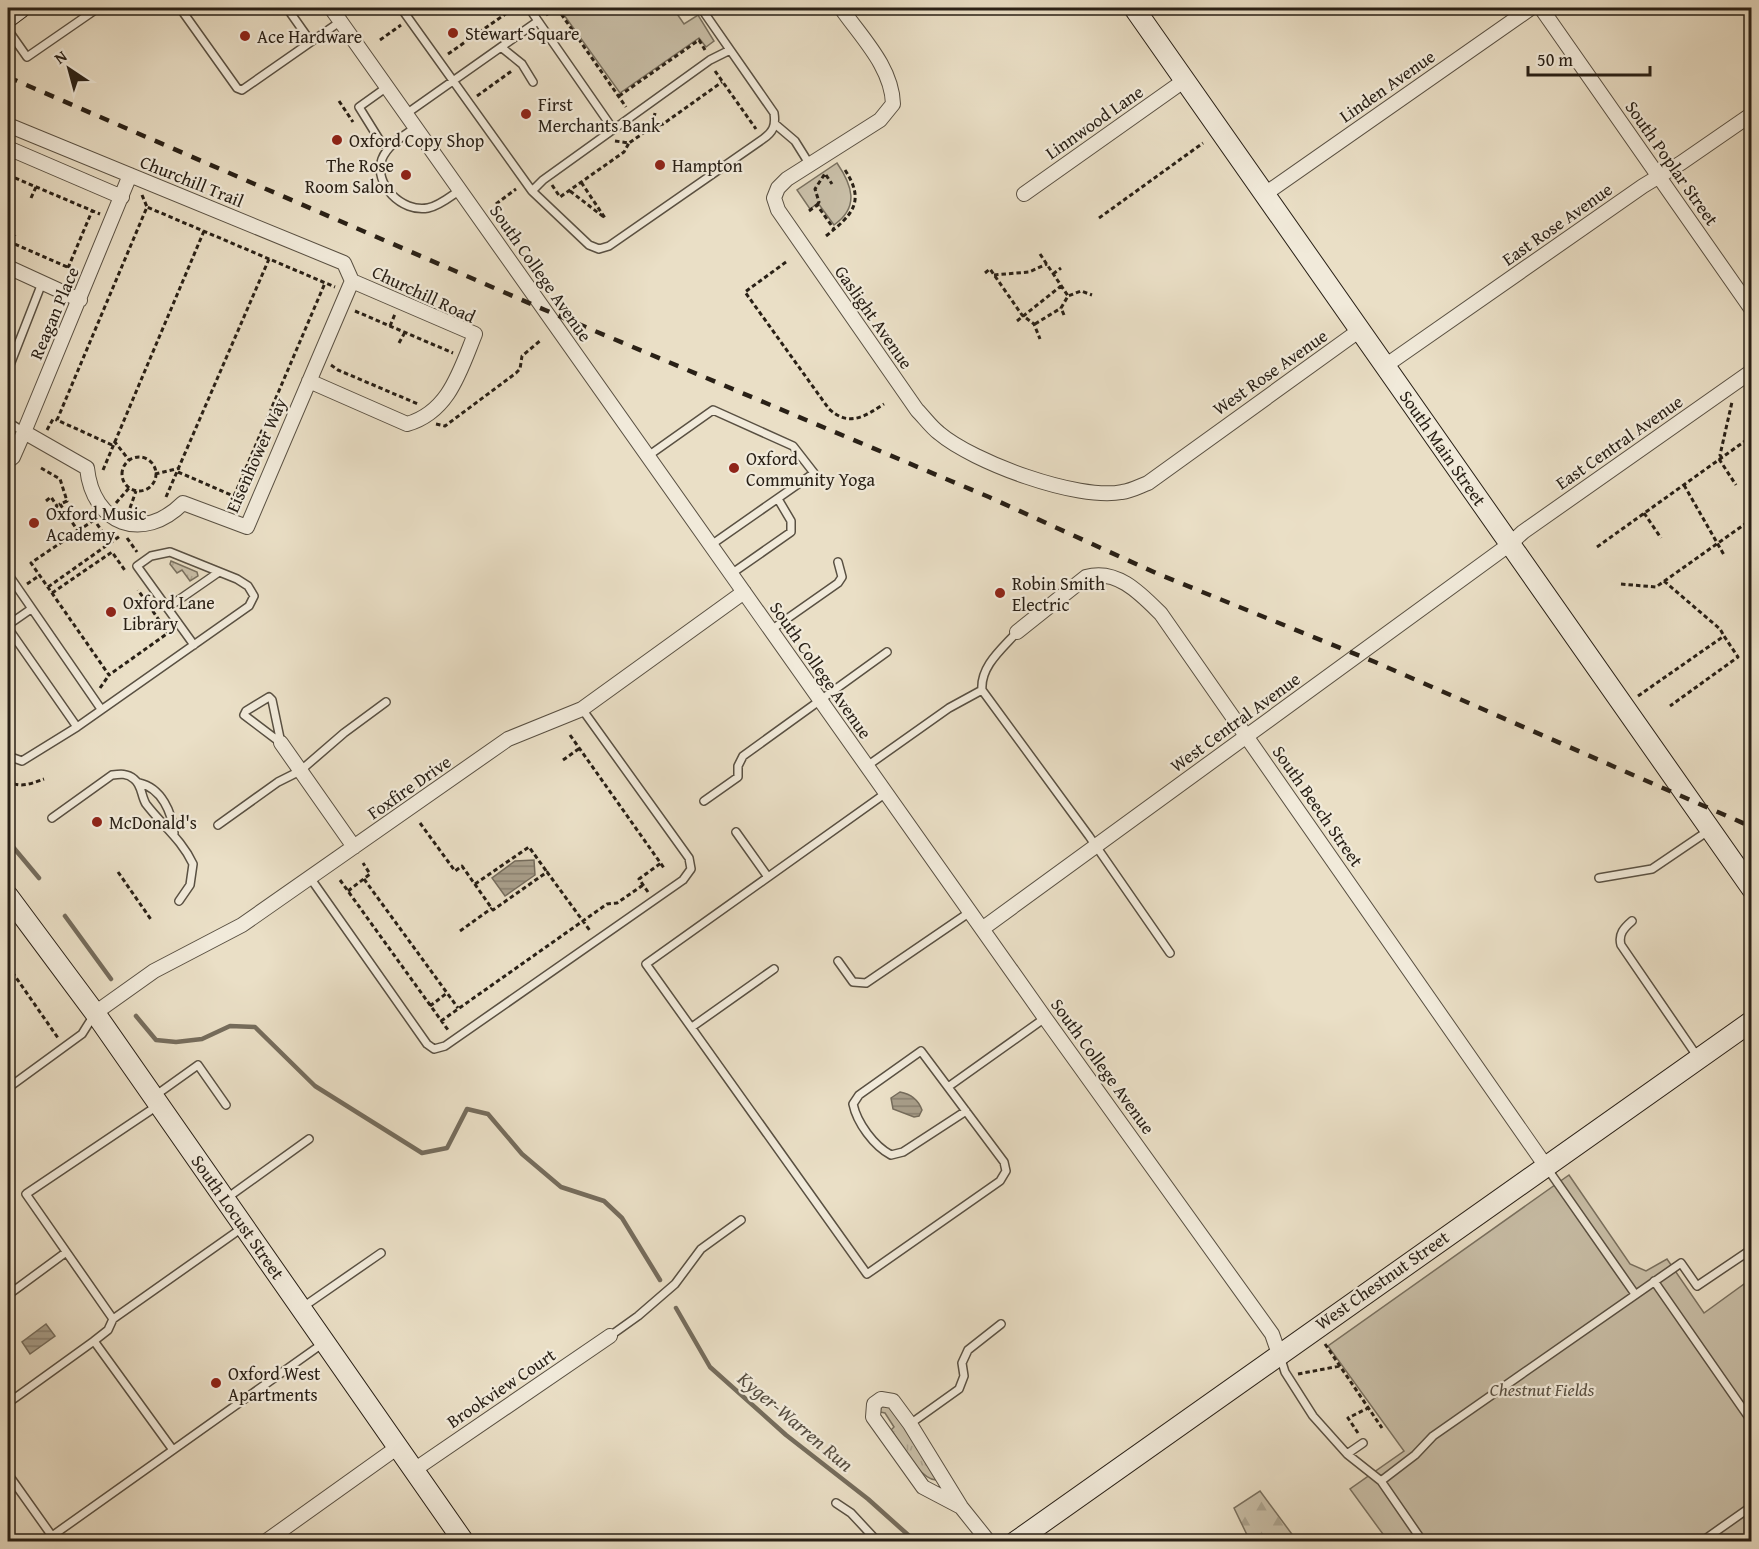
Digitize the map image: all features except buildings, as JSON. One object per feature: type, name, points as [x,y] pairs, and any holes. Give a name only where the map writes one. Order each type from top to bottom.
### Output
[{"type":"main road","points":[[8,16],[21,8]]},
{"type":"main road","name":"South Main Street","points":[[1134,8],[1752,889]]},
{"type":"main road","name":"South Locust Street","points":[[8,896],[95,1013],[464,1542]]},
{"type":"main road","name":"West Chestnut Street","points":[[1015,1542],[1545,1165],[1752,1021]]},
{"type":"street","name":"South College Avenue","points":[[331,8],[1045,1018],[1272,1334],[1280,1354]]},
{"type":"street","name":"Gaslight Avenue","points":[[841,8],[887,74],[892,87],[893,104],[880,120],[778,188],[774,198],[778,210],[917,410],[939,433],[987,461],[1066,490],[1121,493],[1148,483],[1201,443]]},
{"type":"street","name":"Linden Avenue","points":[[1264,194],[1531,8]]},
{"type":"street","name":"South Poplar Street","points":[[1541,8],[1752,310]]},
{"type":"street","name":"Linnwood Lane","points":[[1024,194],[1185,80]]},
{"type":"street","name":"East Rose Avenue","points":[[1385,366],[1752,114]]},
{"type":"street","name":"Churchill Trail","points":[[8,125],[344,263],[350,287]]},
{"type":"street","points":[[8,148],[122,197]]},
{"type":"street","name":"Reagan Place","points":[[8,461],[13,457],[24,432],[130,175]]},
{"type":"street","points":[[8,267],[80,300]]},
{"type":"street","name":"Eisenhower Way","points":[[24,432],[87,468],[94,498],[104,513],[114,519],[142,523],[175,512],[183,503],[247,527],[350,287]]},
{"type":"street","name":"Churchill Road","points":[[309,381],[407,424],[419,421],[443,403],[465,358],[475,334],[350,287]]},
{"type":"street","name":"West Rose Avenue","points":[[1201,443],[1360,330]]},
{"type":"street","name":"East Central Avenue","points":[[1510,544],[1523,532],[1752,371]]},
{"type":"street","name":"West Central Avenue","points":[[982,929],[1510,544]]},
{"type":"street","name":"South Beech Street","points":[[1017,632],[1086,578],[1098,574],[1116,578],[1138,591],[1161,614],[1248,735],[1545,1165]]},
{"type":"street","name":"Foxfire Drive","points":[[95,1013],[154,971],[242,925],[508,739],[582,709],[744,592]]},
{"type":"street","points":[[281,743],[354,847]]},
{"type":"street","name":"Brookview Court","points":[[414,1470],[610,1336]]},
{"type":"street","points":[[961,1507],[923,1487],[873,1417],[874,1404],[888,1398],[910,1424],[961,1507],[989,1542]]},
{"type":"street","points":[[265,1542],[398,1447]]},
{"type":"lane","points":[[8,30],[27,57],[98,8]]},
{"type":"lane","points":[[180,8],[237,88],[242,90],[340,21]]},
{"type":"lane","points":[[287,8],[311,42]]},
{"type":"lane","points":[[401,8],[532,191],[589,245],[599,249],[609,246],[771,134],[775,124],[774,113],[701,8]]},
{"type":"lane","points":[[529,8],[613,129]]},
{"type":"lane","points":[[406,114],[538,21]]},
{"type":"lane","points":[[501,47],[522,64],[533,82]]},
{"type":"lane","points":[[532,191],[543,180],[710,60],[730,51]]},
{"type":"lane","points":[[387,87],[359,107],[382,144],[390,146]]},
{"type":"lane","points":[[775,124],[795,141],[810,165]]},
{"type":"lane","points":[[416,127],[390,146],[380,168],[383,184],[406,205],[417,209],[429,208],[460,190]]},
{"type":"lane","points":[[8,370],[42,283]]},
{"type":"lane","points":[[648,456],[713,410],[793,446],[814,473],[711,545]]},
{"type":"lane","points":[[8,422],[24,432]]},
{"type":"lane","points":[[731,574],[791,532],[791,520],[778,499]]},
{"type":"lane","points":[[8,756],[22,761],[77,727],[194,645],[249,606],[254,596],[248,586],[170,552],[152,556],[137,567],[194,645]]},
{"type":"lane","points":[[771,630],[838,583],[842,577],[838,562]]},
{"type":"lane","points":[[167,608],[219,572]]},
{"type":"lane","points":[[8,574],[101,710]]},
{"type":"lane","points":[[31,609],[8,627],[77,727]]},
{"type":"lane","points":[[1017,632],[988,665],[981,681],[982,690],[1096,846],[1170,953]]},
{"type":"lane","points":[[704,801],[738,777],[738,766],[743,756],[887,652]]},
{"type":"lane","points":[[867,766],[949,708],[982,690]]},
{"type":"lane","points":[[269,697],[272,700],[281,743],[244,715],[269,697]]},
{"type":"lane","points":[[218,825],[278,782],[300,771],[344,733],[386,702]]},
{"type":"lane","points":[[310,879],[427,1044],[434,1049],[454,1039],[654,901],[683,880],[691,869],[689,858],[582,709]]},
{"type":"lane","points":[[51,818],[112,775],[124,774],[154,789],[172,818],[174,833]]},
{"type":"lane","points":[[140,783],[142,797],[161,824],[174,833],[193,864],[190,885],[179,901]]},
{"type":"lane","points":[[886,793],[646,964],[867,1274],[1000,1181],[1006,1171],[1004,1162],[966,1111],[921,1051],[859,1095],[853,1104],[855,1114],[881,1150],[891,1155],[903,1152],[966,1111]]},
{"type":"lane","points":[[1599,878],[1652,869],[1710,830]]},
{"type":"lane","points":[[736,832],[768,877]]},
{"type":"lane","points":[[838,961],[853,982],[866,983],[970,912]]},
{"type":"lane","points":[[1632,921],[1623,928],[1621,945],[1699,1058]]},
{"type":"lane","points":[[692,1028],[774,969]]},
{"type":"lane","points":[[8,1088],[82,1034],[95,1013]]},
{"type":"lane","points":[[948,1087],[1045,1018]]},
{"type":"lane","points":[[113,1319],[26,1194],[156,1101],[198,1065],[226,1105]]},
{"type":"lane","points":[[225,1199],[309,1139]]},
{"type":"lane","points":[[1545,1165],[1635,1294]]},
{"type":"lane","points":[[610,1336],[675,1284],[701,1249],[741,1220]]},
{"type":"lane","points":[[8,1403],[108,1330],[113,1319],[244,1227]]},
{"type":"lane","points":[[1381,1481],[1415,1455],[1433,1436],[1681,1263],[1697,1286],[1752,1249]]},
{"type":"lane","points":[[8,1295],[65,1253]]},
{"type":"lane","points":[[301,1308],[381,1253]]},
{"type":"lane","points":[[1654,1281],[1752,1422]]},
{"type":"lane","points":[[910,1424],[959,1389],[964,1376],[962,1363],[968,1350],[1001,1324]]},
{"type":"lane","points":[[94,1341],[173,1450]]},
{"type":"lane","points":[[8,1474],[52,1536],[325,1342]]},
{"type":"lane","points":[[1280,1354],[1287,1376],[1313,1416],[1347,1454],[1381,1481],[1423,1542]]},
{"type":"lane","points":[[1347,1454],[1363,1443]]},
{"type":"lane","points":[[836,1503],[851,1513],[878,1542]]},
{"type":"lane","points":[[1701,1542],[1752,1506]]},
{"type":"path","points":[[440,47],[446,55],[514,8]]},
{"type":"path","points":[[557,8],[627,108]]},
{"type":"path","points":[[380,40],[403,24]]},
{"type":"path","points":[[619,96],[699,40],[705,50],[713,43]]},
{"type":"path","points":[[483,106],[476,96],[522,64]]},
{"type":"path","points":[[714,70],[763,139]]},
{"type":"path","points":[[551,184],[560,197],[624,152],[630,142],[652,127],[663,124],[722,82]]},
{"type":"path","points":[[652,127],[655,112]]},
{"type":"path","points":[[613,141],[630,142]]},
{"type":"path","points":[[1099,218],[1203,143]]},
{"type":"path","points":[[826,167],[826,175],[832,184]]},
{"type":"path","points":[[826,236],[852,212],[856,198],[855,188],[845,170]]},
{"type":"path","points":[[8,175],[112,220]]},
{"type":"path","points":[[809,211],[819,202],[814,189],[819,179],[826,175]]},
{"type":"path","points":[[570,191],[605,218],[581,182]]},
{"type":"path","points":[[31,198],[36,187]]},
{"type":"path","points":[[496,204],[518,188]]},
{"type":"path","points":[[140,190],[147,207],[325,282],[350,287]]},
{"type":"path","points":[[817,205],[834,230]]},
{"type":"path","points":[[57,420],[147,207]]},
{"type":"path","points":[[68,268],[92,211]]},
{"type":"path","points":[[102,474],[113,443],[204,231]]},
{"type":"path","points":[[15,235],[9,242],[89,277]]},
{"type":"path","points":[[1040,254],[1068,296]]},
{"type":"path","points":[[165,499],[269,259]]},
{"type":"path","points":[[786,262],[745,292],[829,409],[838,417],[858,420],[884,404]]},
{"type":"path","points":[[994,275],[1029,272],[1047,264]]},
{"type":"path","points":[[1053,274],[1061,268]]},
{"type":"path","points":[[985,273],[990,270],[1024,317],[1034,324],[1040,339]]},
{"type":"path","points":[[234,496],[325,282]]},
{"type":"path","points":[[1017,321],[1061,286]]},
{"type":"path","points":[[1034,324],[1061,308],[1068,296],[1080,291],[1092,295]]},
{"type":"path","points":[[342,306],[465,358]]},
{"type":"path","points":[[1061,308],[1064,315]]},
{"type":"path","points":[[399,343],[405,332]]},
{"type":"path","points":[[435,421],[441,427],[445,426],[516,373],[520,369],[522,356],[541,340]]},
{"type":"path","points":[[297,350],[304,353]]},
{"type":"path","points":[[327,363],[426,407]]},
{"type":"path","points":[[1733,400],[1720,458],[1736,485]]},
{"type":"path","points":[[45,434],[53,419],[57,420],[113,443],[129,460]]},
{"type":"path","points":[[1597,547],[1752,436]]},
{"type":"path","points":[[146,459],[155,468],[152,485],[136,491],[129,488],[122,478],[124,465],[129,460],[146,459]]},
{"type":"path","points":[[40,468],[55,475],[62,482],[67,501],[53,512]]},
{"type":"path","points":[[155,474],[180,468]]},
{"type":"path","points":[[178,472],[256,506]]},
{"type":"path","points":[[1684,485],[1724,555]]},
{"type":"path","points":[[118,509],[114,505],[129,488]]},
{"type":"path","points":[[125,512],[129,512],[136,491]]},
{"type":"path","points":[[46,501],[51,497],[78,531]]},
{"type":"path","points":[[112,498],[117,502]]},
{"type":"path","points":[[130,509],[138,510]]},
{"type":"path","points":[[1644,513],[1661,538]]},
{"type":"path","points":[[109,675],[31,563],[96,519],[110,543]]},
{"type":"path","points":[[1621,584],[1651,588],[1752,519]]},
{"type":"path","points":[[48,587],[125,533],[144,561]]},
{"type":"path","points":[[52,593],[112,552],[130,579]]},
{"type":"path","points":[[27,584],[40,575]]},
{"type":"path","points":[[1664,581],[1720,628],[1738,657],[1670,706]]},
{"type":"path","points":[[98,689],[109,675],[168,633],[137,588]]},
{"type":"path","points":[[8,600],[11,605],[8,610]]},
{"type":"path","points":[[1638,696],[1724,636]]},
{"type":"path","points":[[570,735],[664,868]]},
{"type":"path","points":[[563,760],[579,748]]},
{"type":"path","points":[[8,779],[14,785],[44,779]]},
{"type":"path","points":[[420,823],[455,871],[462,866],[492,908]]},
{"type":"path","points":[[475,884],[530,847],[598,941]]},
{"type":"path","points":[[348,891],[370,874],[363,863]]},
{"type":"path","points":[[654,901],[639,879],[661,863]]},
{"type":"path","points":[[460,931],[547,872]]},
{"type":"path","points":[[118,873],[152,921]]},
{"type":"path","points":[[364,879],[458,1008]]},
{"type":"path","points":[[340,880],[454,1039]]},
{"type":"path","points":[[441,1021],[607,904],[617,903],[643,885]]},
{"type":"path","points":[[8,966],[64,1047]]},
{"type":"path","points":[[430,1006],[447,993]]},
{"type":"path","points":[[1324,1343],[1382,1428]]},
{"type":"path","points":[[1287,1376],[1340,1366]]},
{"type":"path","points":[[1359,1434],[1348,1418],[1368,1408]]},
{"type":"green space","points":[[559,8],[673,8],[684,24],[698,15],[714,41],[706,47],[699,38],[620,93]]},
{"type":"green space","points":[[837,163],[847,179],[851,196],[848,211],[834,225],[818,203],[810,209],[797,190]]},
{"type":"green space","points":[[171,561],[197,572],[198,576],[190,581],[182,570],[177,573],[170,564]]},
{"type":"green space","name":"Chestnut Fields","points":[[1569,1175],[1630,1264],[1646,1271],[1667,1259],[1704,1313],[1751,1279],[1751,1541],[1388,1541],[1350,1489],[1404,1451],[1328,1346]]},
{"type":"green space","points":[[882,1405],[890,1407],[897,1416],[937,1478],[936,1480],[923,1474],[911,1459],[891,1430],[894,1427],[885,1413],[880,1412]]},
{"type":"green space","points":[[1260,1491],[1297,1541],[1250,1541],[1234,1508]]},
{"type":"shaded area","points":[[534,860],[535,875],[505,896],[492,878],[515,861]]},
{"type":"shaded area","points":[[900,1092],[916,1100],[922,1110],[919,1116],[914,1117],[893,1109],[891,1098]]},
{"type":"shaded area","points":[[46,1324],[55,1336],[30,1354],[22,1342]]},
{"type":"waterway","name":"Kyger-Warren Run","points":[[8,841],[39,878]]},
{"type":"waterway","name":"Kyger-Warren Run","points":[[65,916],[111,979]]},
{"type":"waterway","name":"Kyger-Warren Run","points":[[136,1016],[156,1040],[176,1042],[202,1039],[230,1026],[255,1027],[315,1086],[422,1153],[447,1148],[467,1109],[488,1114],[522,1154],[561,1187],[604,1201],[622,1218],[660,1280]]},
{"type":"waterway","name":"Kyger-Warren Run","points":[[676,1308],[710,1367],[786,1435],[868,1499],[916,1542]]},
{"type":"railway","points":[[8,77],[545,310],[989,497],[1158,574],[1375,662],[1752,827]]},
{"type":"place","name":"Stewart Square","points":[[453,33]]},
{"type":"place","name":"Ace Hardware","points":[[245,36]]},
{"type":"place","name":"First Merchants Bank","points":[[526,114]]},
{"type":"place","name":"Oxford Copy Shop","points":[[337,140]]},
{"type":"place","name":"Hampton","points":[[660,165]]},
{"type":"place","name":"The Rose Room Salon","points":[[406,175]]},
{"type":"place","name":"Oxford Community Yoga","points":[[734,468]]},
{"type":"place","name":"Oxford Music Academy","points":[[34,523]]},
{"type":"place","name":"Robin Smith Electric","points":[[1000,593]]},
{"type":"place","name":"Oxford Lane Library","points":[[111,612]]},
{"type":"place","name":"McDonald's","points":[[97,822]]},
{"type":"place","name":"Oxford West Apartments","points":[[216,1383]]}]
